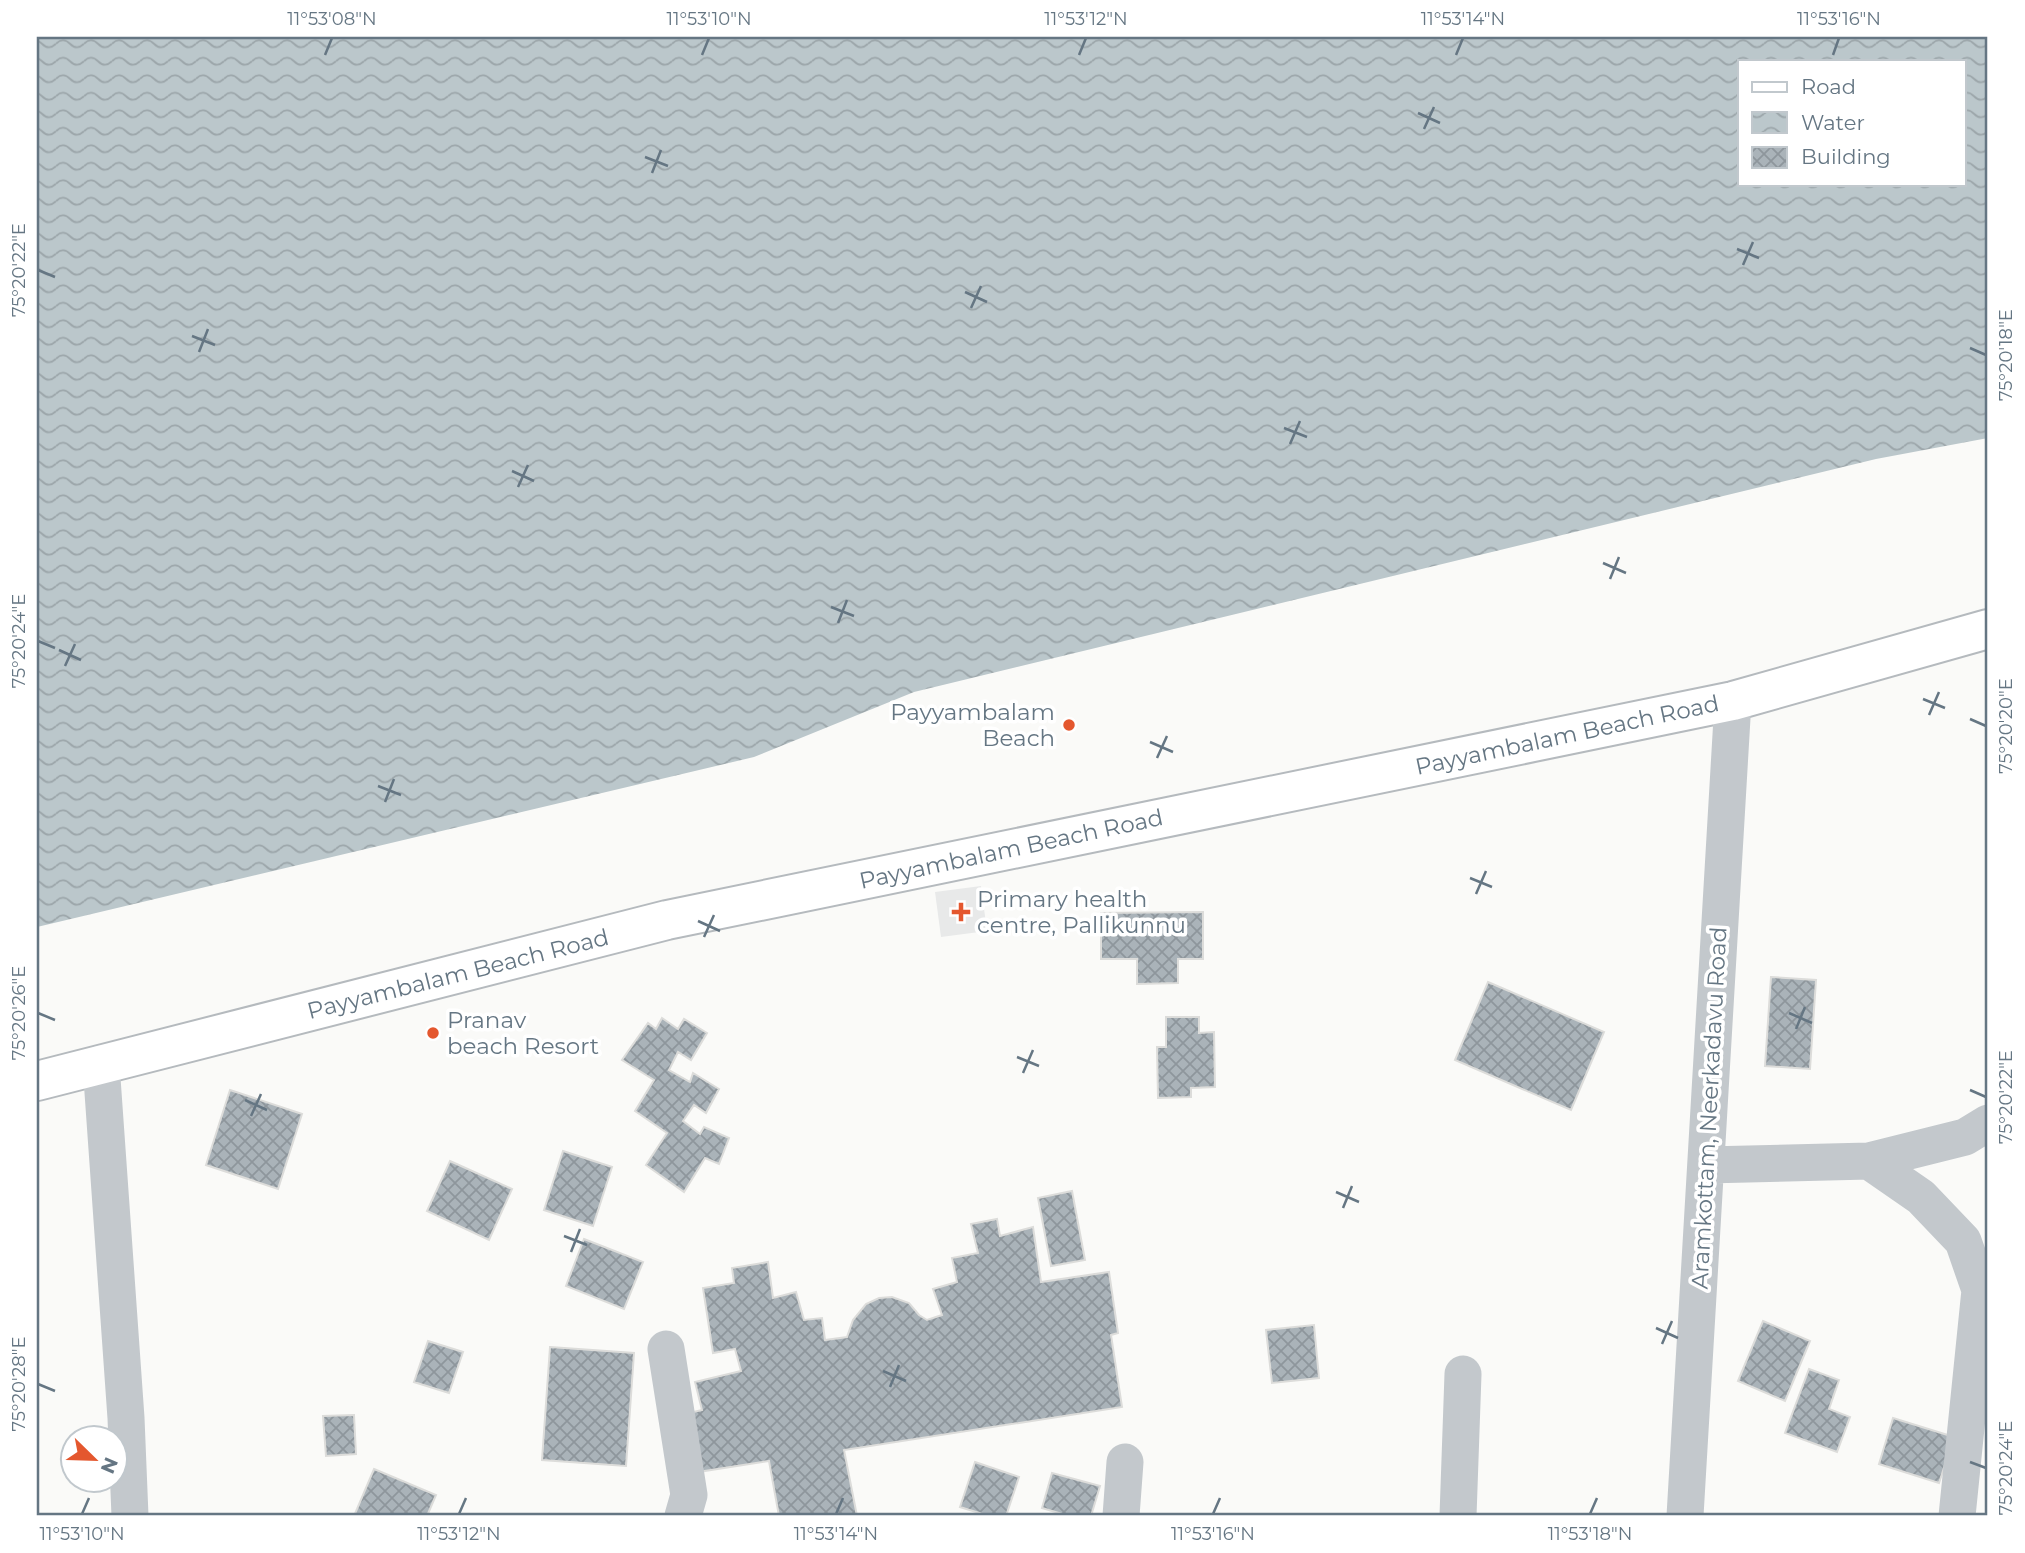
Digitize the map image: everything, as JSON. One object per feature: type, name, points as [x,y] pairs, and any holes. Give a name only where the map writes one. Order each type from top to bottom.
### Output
[{"type":"main road","name":"Payyambalam Beach Road","points":[[37,1081],[667,920],[1733,701],[1988,629]]},
{"type":"street","name":"Aramkottam, Neerkadavu Road","points":[[1685,1516],[1733,701]]},
{"type":"street","points":[[101,1065],[127,1418],[130,1516]]},
{"type":"street","points":[[1706,1165],[1869,1161],[1965,1137],[1988,1124]]},
{"type":"street","points":[[1869,1161],[1921,1197],[1963,1241],[1980,1290],[1957,1516]]},
{"type":"street","points":[[666,1349],[689,1495],[683,1516]]},
{"type":"street","points":[[1458,1516],[1463,1374]]},
{"type":"street","points":[[1121,1516],[1125,1462]]},
{"type":"shaded area","name":"Primary health centre, Pallikunnu","points":[[981,886],[987,931],[941,937],[935,892]]},
{"type":"water","points":[[37,37],[1988,37],[1988,438],[1876,459],[914,692],[754,757],[37,927]]},
{"type":"building","points":[[1203,912],[1203,959],[1178,959],[1178,983],[1137,984],[1137,959],[1101,959],[1101,913]]},
{"type":"building","points":[[1771,977],[1816,980],[1810,1069],[1765,1066]]},
{"type":"building","points":[[1488,982],[1604,1032],[1571,1110],[1455,1060]]},
{"type":"building","points":[[1166,1017],[1199,1017],[1199,1033],[1214,1032],[1215,1087],[1191,1088],[1191,1097],[1158,1098],[1157,1047],[1166,1047]]},
{"type":"building","points":[[662,1018],[678,1029],[684,1019],[707,1033],[691,1060],[678,1052],[669,1070],[690,1082],[693,1073],[719,1089],[706,1113],[694,1105],[683,1121],[700,1134],[704,1127],[729,1138],[719,1164],[705,1158],[684,1192],[646,1165],[667,1133],[635,1111],[654,1080],[622,1060],[648,1023],[656,1029]]},
{"type":"building","points":[[230,1090],[302,1114],[278,1189],[206,1165]]},
{"type":"building","points":[[563,1151],[612,1167],[593,1226],[544,1210]]},
{"type":"building","points":[[450,1161],[512,1189],[489,1240],[427,1211]]},
{"type":"building","points":[[1072,1191],[1085,1260],[1051,1266],[1038,1198]]},
{"type":"building","points":[[997,1219],[1000,1236],[1033,1227],[1041,1282],[1109,1272],[1118,1333],[1111,1335],[1122,1407],[844,1450],[857,1516],[779,1516],[769,1461],[698,1472],[689,1413],[702,1410],[695,1382],[741,1371],[735,1349],[713,1353],[703,1288],[734,1283],[732,1268],[768,1262],[773,1298],[796,1292],[804,1320],[822,1318],[825,1340],[847,1337],[853,1320],[866,1304],[879,1298],[892,1297],[909,1303],[927,1320],[942,1315],[933,1289],[957,1282],[952,1258],[978,1253],[971,1224]]},
{"type":"building","points":[[584,1239],[643,1262],[624,1309],[566,1286]]},
{"type":"building","points":[[1763,1321],[1810,1341],[1785,1401],[1738,1381]]},
{"type":"building","points":[[1314,1325],[1319,1378],[1272,1383],[1266,1330]]},
{"type":"building","points":[[428,1341],[463,1352],[449,1393],[414,1382]]},
{"type":"building","points":[[550,1347],[634,1353],[626,1466],[542,1460]]},
{"type":"building","points":[[1809,1369],[1839,1380],[1829,1409],[1850,1417],[1837,1452],[1785,1433]]},
{"type":"building","points":[[354,1415],[356,1454],[326,1456],[323,1416]]},
{"type":"building","points":[[1893,1418],[1954,1437],[1939,1483],[1879,1464]]},
{"type":"building","points":[[975,1462],[1019,1477],[1006,1516],[989,1516],[960,1507]]},
{"type":"building","points":[[374,1469],[436,1495],[427,1516],[354,1516]]},
{"type":"building","points":[[1052,1473],[1100,1486],[1091,1516],[1069,1516],[1042,1508]]},
{"type":"place","name":"Payyambalam Beach","points":[[1069,725]]},
{"type":"place","name":"Primary health centre, Pallikunnu","points":[[961,912]]},
{"type":"place","name":"Pranav beach Resort","points":[[433,1033]]}]
